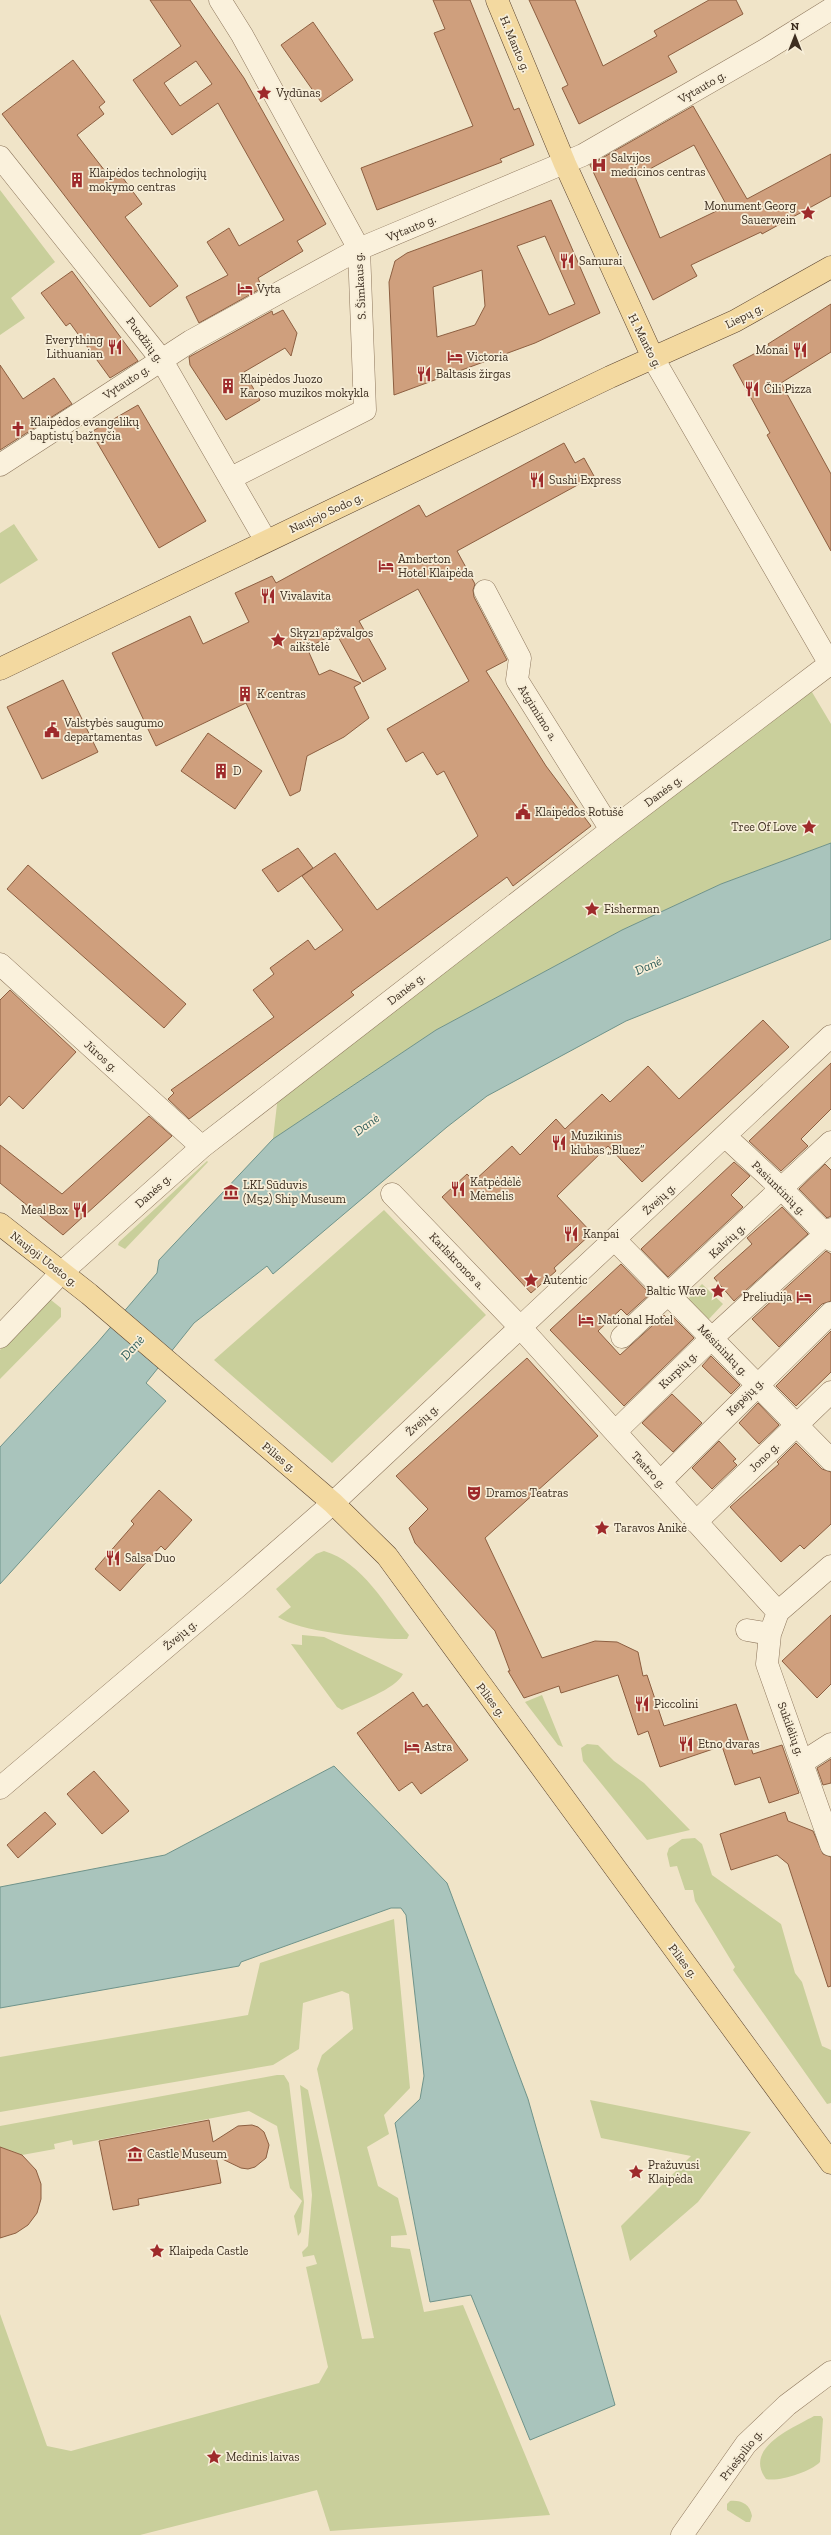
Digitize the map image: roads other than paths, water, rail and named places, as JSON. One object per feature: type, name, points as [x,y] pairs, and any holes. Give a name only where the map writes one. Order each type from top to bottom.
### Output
[{"type":"main road","name":"H. Manto g.","points":[[497,0],[565,164],[653,358]]},
{"type":"main road","name":"Liepų g.","points":[[653,358],[735,321],[831,267]]},
{"type":"main road","name":"Naujojo Sodo g.","points":[[0,669],[653,358]]},
{"type":"main road","name":"Naujoji Uosto g.","points":[[0,1224],[89,1294]]},
{"type":"main road","name":"Pilies g.","points":[[89,1294],[333,1502],[387,1556],[831,2163]]},
{"type":"street","name":"S. Šimkaus g.","points":[[220,0],[242,35],[360,249],[366,410],[231,478]]},
{"type":"street","name":"Vytauto g.","points":[[0,465],[161,359],[360,249],[565,164],[725,74],[831,9]]},
{"type":"street","name":"Puodžių g.","points":[[0,157],[161,359],[266,541]]},
{"type":"street","name":"H. Manto g.","points":[[653,358],[831,664]]},
{"type":"street","name":"Atgimimo a.","points":[[485,591],[520,658],[517,680],[611,830]]},
{"type":"street","name":"Danės g.","points":[[0,1337],[61,1273],[202,1147],[611,830],[831,664]]},
{"type":"street","name":"Jūros g.","points":[[0,964],[202,1147]]},
{"type":"street","name":"Žvejų g.","points":[[0,1788],[237,1587],[333,1502],[521,1328],[831,1036]]},
{"type":"street","name":"Pasiuntinių g.","points":[[726,1136],[829,1235]]},
{"type":"street","name":"Kalvių g.","points":[[622,1337],[670,1295],[831,1142]]},
{"type":"street","name":"Karlskronos a.","points":[[392,1194],[521,1328]]},
{"type":"street","name":"Kurpių g.","points":[[615,1432],[712,1338],[829,1235]]},
{"type":"street","name":"Mėsininkų g.","points":[[615,1240],[831,1460]]},
{"type":"street","name":"Kepėjų g.","points":[[660,1482],[831,1313]]},
{"type":"street","name":"Teatro g.","points":[[521,1328],[778,1612]]},
{"type":"street","name":"Jono g.","points":[[696,1522],[831,1392]]},
{"type":"street","points":[[778,1612],[831,1566]]},
{"type":"street","name":"Sukilėlių g.","points":[[778,1612],[770,1634],[768,1664],[831,1845]]},
{"type":"street","points":[[747,1630],[770,1634]]},
{"type":"street","points":[[803,1762],[831,1744]]},
{"type":"street","name":"Priešpilio g.","points":[[682,2535],[746,2444],[787,2405],[831,2372]]},
{"type":"water","name":"Danė","points":[[831,843],[831,939],[626,1021],[487,1096],[447,1127],[273,1274],[267,1266],[194,1323],[146,1383],[166,1401],[0,1584],[0,1447],[97,1343],[157,1273],[159,1260],[273,1139],[436,1030],[622,930],[721,884]]},
{"type":"water","points":[[334,1766],[447,1883],[528,2099],[615,2405],[530,2440],[471,2295],[430,2302],[395,2123],[420,2099],[424,2076],[406,1915],[401,1908],[391,1908],[241,1962],[239,1966],[0,2008],[0,1887],[165,1855]]},
{"type":"place","name":"Vydūnas","points":[[264,93]]},
{"type":"place","name":"Salvijos medicinos centras","points":[[599,165]]},
{"type":"place","name":"Klaipėdos technologijų mokymo centras","points":[[77,180]]},
{"type":"place","name":"Monument Georg Sauerwein","points":[[808,213]]},
{"type":"place","name":"Samurai","points":[[567,261]]},
{"type":"place","name":"Vyta","points":[[245,289]]},
{"type":"place","name":"Everything Lithuanian","points":[[115,347]]},
{"type":"place","name":"Monai","points":[[800,350]]},
{"type":"place","name":"Victoria","points":[[455,357]]},
{"type":"place","name":"Baltasis žirgas","points":[[424,374]]},
{"type":"place","name":"Klaipėdos Juozo Karoso muzikos mokykla","points":[[228,386]]},
{"type":"place","name":"Čili Pizza","points":[[752,389]]},
{"type":"place","name":"Klaipėdos evangelikų baptistų bažnyčia","points":[[18,429]]},
{"type":"place","name":"Sushi Express","points":[[537,480]]},
{"type":"place","name":"Amberton Hotel Klaipėda","points":[[386,566]]},
{"type":"place","name":"Vivalavita","points":[[268,596]]},
{"type":"place","name":"Sky21 apžvalgos aikštelė","points":[[278,640]]},
{"type":"place","name":"K centras","points":[[245,694]]},
{"type":"place","name":"Valstybės saugumo departamentas","points":[[52,730]]},
{"type":"place","name":"D","points":[[221,771]]},
{"type":"place","name":"Klaipėdos Rotušė","points":[[523,812]]},
{"type":"place","name":"Tree Of Love","points":[[809,827]]},
{"type":"place","name":"Fisherman","points":[[592,909]]},
{"type":"place","name":"Muzikinis klubas „Bluez“","points":[[559,1143]]},
{"type":"place","name":"Katpėdėlė Mėmelis","points":[[458,1189]]},
{"type":"place","name":"LKL Sūduvis (M52) Ship Museum","points":[[231,1192]]},
{"type":"place","name":"Meal Box","points":[[80,1210]]},
{"type":"place","name":"Kanpai","points":[[571,1234]]},
{"type":"place","name":"Autentic","points":[[531,1280]]},
{"type":"place","name":"Baltic Wave","points":[[718,1291]]},
{"type":"place","name":"Preliudija","points":[[804,1297]]},
{"type":"place","name":"National Hotel","points":[[586,1320]]},
{"type":"place","name":"Dramos Teatras","points":[[474,1493]]},
{"type":"place","name":"Taravos Anikė","points":[[602,1528]]},
{"type":"place","name":"Salsa Duo","points":[[113,1558]]},
{"type":"place","name":"Piccolini","points":[[642,1704]]},
{"type":"place","name":"Etno dvaras","points":[[686,1744]]},
{"type":"place","name":"Astra","points":[[412,1747]]},
{"type":"place","name":"Castle Museum","points":[[135,2154]]},
{"type":"place","name":"Pražuvusi Klaipėda","points":[[636,2172]]},
{"type":"place","name":"Klaipeda Castle","points":[[157,2251]]},
{"type":"place","name":"Medinis laivas","points":[[214,2457]]}]
